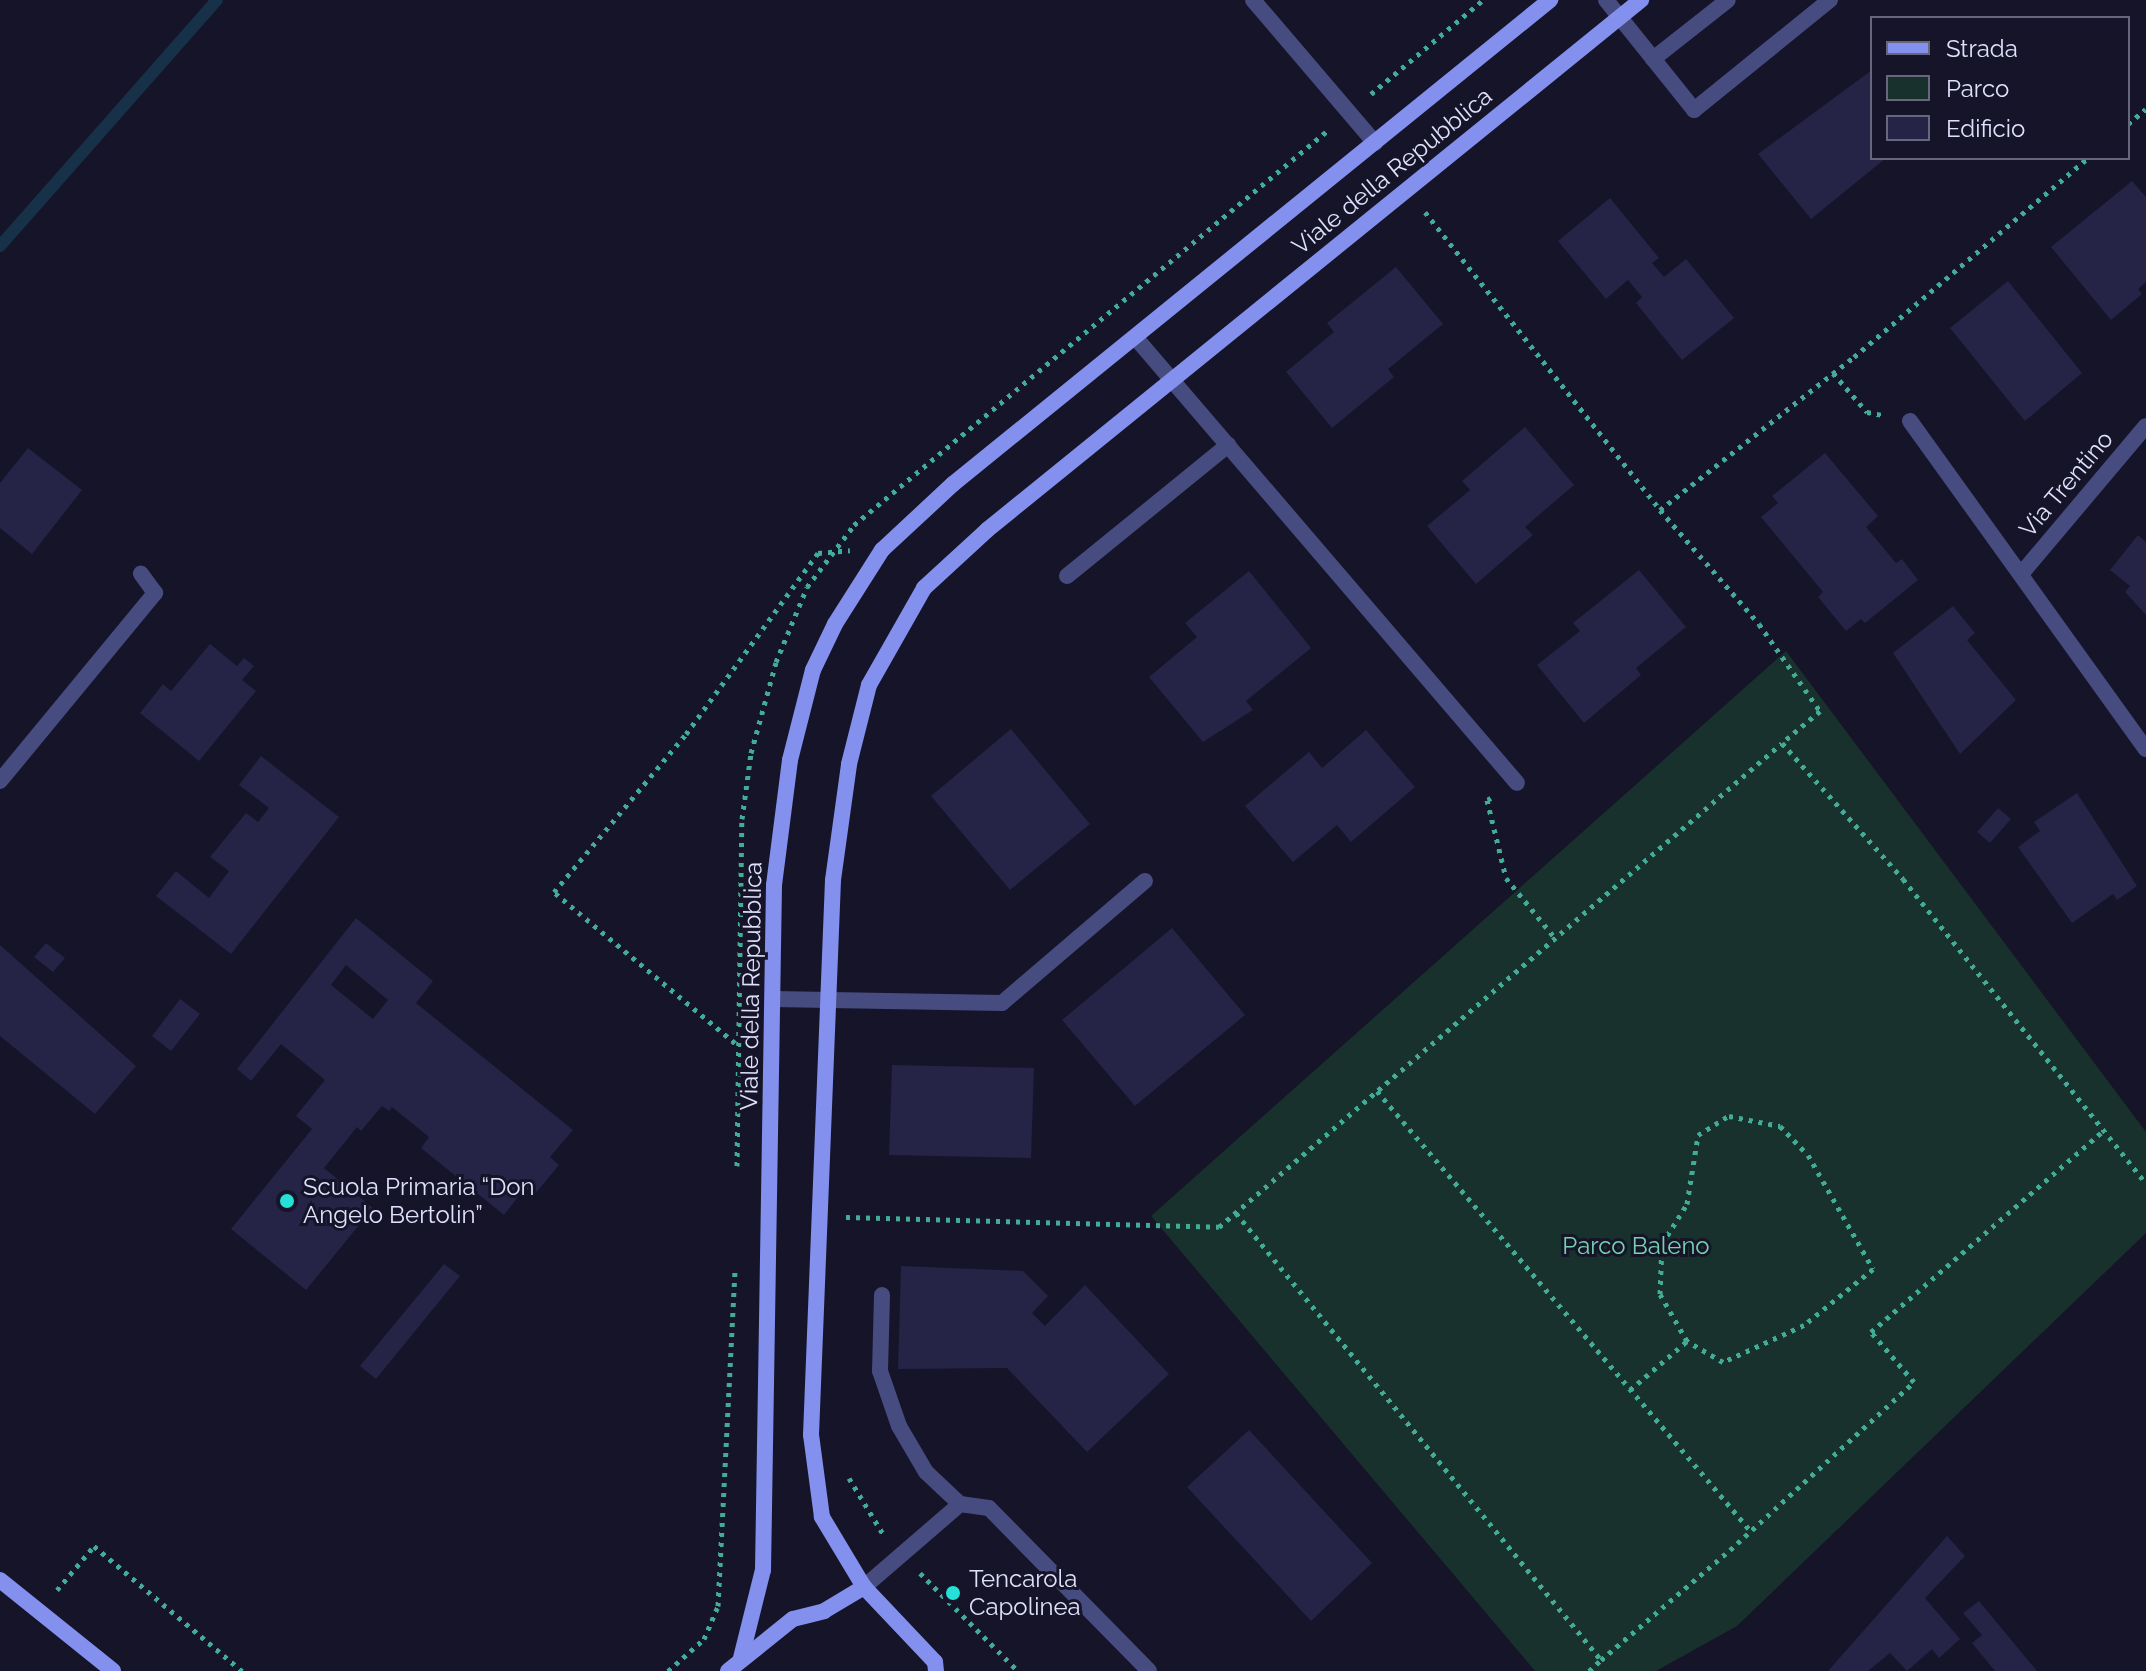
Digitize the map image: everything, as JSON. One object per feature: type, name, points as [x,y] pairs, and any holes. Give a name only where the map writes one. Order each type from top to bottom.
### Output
[{"type":"street","points":[[1253,0],[1375,143]]},
{"type":"street","name":"Viale della Repubblica","points":[[741,1658],[763,1570],[774,885],[790,760],[813,670],[882,550],[953,484],[1550,0]]},
{"type":"street","points":[[1606,0],[1694,110],[1830,0]]},
{"type":"street","name":"Viale della Repubblica","points":[[940,1668],[864,1587],[822,1517],[811,1435],[833,880],[849,764],[869,685],[886,650],[924,588],[1172,380],[1641,0]]},
{"type":"street","points":[[1653,59],[1728,0]]},
{"type":"street","points":[[1135,337],[1517,783]]},
{"type":"street","name":"Via Trentino","points":[[1910,421],[2146,749]]},
{"type":"street","name":"Via Trentino","points":[[2022,573],[2146,426]]},
{"type":"street","points":[[1067,576],[1228,445]]},
{"type":"street","points":[[0,781],[155,593],[141,574]]},
{"type":"street","points":[[773,999],[1002,1003],[1145,881]]},
{"type":"street","points":[[882,1295],[880,1371],[899,1426],[926,1472],[960,1504],[989,1508],[1149,1671]]},
{"type":"street","points":[[728,1671],[793,1619],[824,1611],[864,1587],[960,1504]]},
{"type":"street","points":[[0,1580],[113,1671]]},
{"type":"path","points":[[2130,122],[2146,109]]},
{"type":"path","points":[[1660,510],[1833,373],[2086,160]]},
{"type":"path","points":[[822,1216],[1219,1227],[1820,711],[1759,624],[1660,510],[1421,207],[1410,216]]},
{"type":"path","points":[[1833,373],[1867,412],[1910,421]]},
{"type":"path","points":[[737,1171],[736,1043],[554,892],[686,734],[818,553],[882,550]]},
{"type":"path","points":[[1782,743],[1903,879],[2146,1183]]},
{"type":"path","points":[[1517,783],[1487,800],[1506,878],[1555,938]]},
{"type":"path","points":[[1377,1091],[1749,1529]]},
{"type":"path","points":[[1729,1116],[1780,1126],[1808,1155],[1873,1269],[1804,1325],[1723,1362],[1687,1341],[1660,1294],[1662,1244],[1687,1204],[1698,1135],[1729,1116]]},
{"type":"path","points":[[1589,1671],[1914,1382],[1871,1332],[2104,1130]]},
{"type":"path","points":[[842,1233],[843,1202]]},
{"type":"path","points":[[1236,1213],[1601,1660]]},
{"type":"path","points":[[668,1671],[704,1639],[718,1606],[735,1265]]},
{"type":"path","points":[[1630,1390],[1687,1341]]},
{"type":"path","points":[[847,1466],[878,1529],[1018,1671]]},
{"type":"path","points":[[38,1612],[94,1546],[242,1671]]},
{"type":"green space","name":"Parco Baleno","points":[[1786,651],[2146,1132],[2146,1233],[1737,1626],[1656,1671],[1535,1671],[1151,1216]]},
{"type":"building","points":[[1870,71],[1870,160],[1884,160],[1811,219],[1758,154]]},
{"type":"building","points":[[2132,181],[2146,197],[2146,282],[2138,289],[2142,294],[2111,320],[2051,247]]},
{"type":"building","points":[[1610,198],[1659,258],[1652,263],[1664,277],[1686,259],[1734,318],[1682,360],[1636,303],[1642,297],[1628,280],[1606,299],[1558,241]]},
{"type":"building","points":[[1396,267],[1443,324],[1388,369],[1394,377],[1332,428],[1286,372],[1334,332],[1327,323]]},
{"type":"building","points":[[2008,281],[2082,373],[2025,421],[1950,328]]},
{"type":"building","points":[[1525,427],[1574,485],[1525,527],[1533,535],[1476,584],[1427,526],[1470,490],[1462,481]]},
{"type":"building","points":[[28,448],[82,490],[32,554],[0,528],[0,483]]},
{"type":"building","points":[[1825,453],[1878,516],[1866,527],[1896,563],[1902,559],[1918,580],[1865,623],[1861,619],[1846,631],[1818,597],[1823,592],[1761,517],[1778,503],[1772,496]]},
{"type":"building","points":[[2138,535],[2146,542],[2146,615],[2125,592],[2130,586],[2110,570]]},
{"type":"building","points":[[1639,570],[1686,627],[1636,668],[1641,675],[1584,723],[1537,665],[1580,631],[1573,623]]},
{"type":"building","points":[[1249,571],[1311,648],[1246,701],[1253,710],[1203,742],[1149,677],[1197,637],[1185,623]]},
{"type":"building","points":[[1953,606],[1975,633],[1967,640],[2016,700],[1960,754],[1893,653]]},
{"type":"building","points":[[210,644],[237,666],[244,658],[254,666],[242,680],[256,691],[199,761],[140,713],[163,684],[171,691]]},
{"type":"building","points":[[1011,729],[1090,824],[1010,890],[931,796]]},
{"type":"building","points":[[1366,730],[1415,787],[1351,842],[1337,825],[1293,862],[1245,806],[1309,752],[1322,768]]},
{"type":"building","points":[[261,756],[339,817],[231,954],[156,896],[176,871],[209,898],[229,871],[210,857],[246,813],[258,822],[269,808],[239,785]]},
{"type":"building","points":[[2077,793],[2137,886],[2117,900],[2113,894],[2072,923],[2018,847],[2040,831],[2034,822]]},
{"type":"building","points":[[1998,808],[2011,819],[1990,843],[1977,832]]},
{"type":"building","points":[[356,918],[433,981],[416,1003],[573,1130],[550,1157],[559,1165],[534,1195],[525,1188],[504,1215],[421,1148],[429,1137],[392,1107],[389,1111],[382,1106],[361,1131],[357,1127],[324,1168],[373,1208],[306,1290],[231,1229],[312,1129],[296,1116],[325,1080],[281,1044],[251,1081],[237,1069]],"holes":[[[346,965],[388,1000],[373,1019],[331,985]]]},
{"type":"building","points":[[1172,928],[1245,1015],[1135,1106],[1062,1020]]},
{"type":"building","points":[[46,943],[65,958],[53,972],[34,957]]},
{"type":"building","points":[[0,945],[136,1066],[95,1114],[0,1036]]},
{"type":"building","points":[[180,999],[200,1014],[171,1051],[152,1036]]},
{"type":"building","points":[[892,1065],[1034,1068],[1031,1158],[889,1155]]},
{"type":"building","points":[[444,1264],[460,1276],[376,1379],[360,1366]]},
{"type":"building","points":[[901,1266],[1023,1271],[1048,1296],[1032,1313],[1045,1326],[1085,1285],[1169,1374],[1087,1452],[1007,1368],[898,1369]]},
{"type":"building","points":[[1249,1430],[1372,1563],[1311,1621],[1187,1487]]},
{"type":"building","points":[[1947,1536],[1965,1556],[1925,1598],[1960,1639],[1939,1658],[1932,1649],[1907,1671],[1890,1653],[1868,1671],[1828,1671]]},
{"type":"building","points":[[1979,1601],[2037,1671],[1995,1671],[1972,1643],[1982,1635],[1963,1613]]},
{"type":"waterway","points":[[0,246],[217,0]]},
{"type":"place","name":"Scuola Primaria “Don Angelo Bertolin”","points":[[287,1201]]},
{"type":"place","name":"Tencarola Capolinea","points":[[953,1593]]}]
